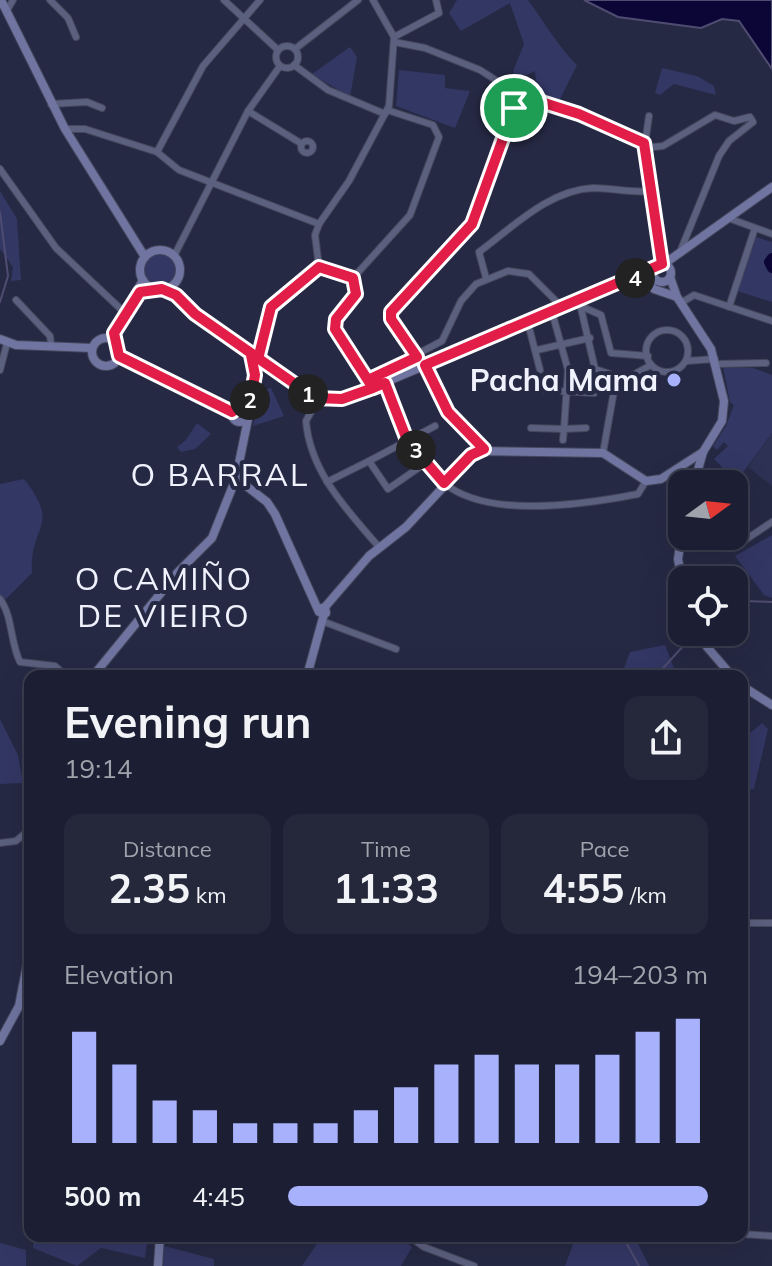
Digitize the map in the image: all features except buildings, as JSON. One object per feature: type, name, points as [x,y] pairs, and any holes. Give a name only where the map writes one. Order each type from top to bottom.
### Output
[{"type":"street","points":[[1,0],[65,129],[94,180],[130,229],[145,257]]},
{"type":"street","points":[[6,12],[13,0]]},
{"type":"street","points":[[50,0],[68,18],[76,37]]},
{"type":"street","points":[[224,0],[278,50]]},
{"type":"street","points":[[157,152],[203,66],[242,17],[260,0]]},
{"type":"street","points":[[295,49],[358,0]]},
{"type":"street","points":[[319,267],[315,235],[319,224],[349,181],[386,112],[394,40],[373,0]]},
{"type":"street","points":[[394,40],[439,13],[436,0]]},
{"type":"street","points":[[394,40],[425,48],[480,70],[519,95],[579,114],[644,143],[663,146],[715,115],[734,121],[750,117],[753,122],[729,141],[719,156],[677,257],[666,265],[658,281]]},
{"type":"street","points":[[280,66],[275,58],[278,50],[287,45],[295,49],[298,57],[294,65]]},
{"type":"street","points":[[280,66],[294,65],[328,90],[386,112],[433,125],[439,137],[410,215],[353,278],[354,299],[334,324],[372,383]]},
{"type":"street","points":[[174,256],[248,111],[280,66]]},
{"type":"street","points":[[417,357],[391,319],[391,312],[472,224],[519,95]]},
{"type":"street","points":[[51,104],[87,102],[102,108]]},
{"type":"street","points":[[248,111],[302,144]]},
{"type":"street","points":[[649,116],[644,143],[650,191],[666,265],[677,299],[716,362],[723,416],[703,452],[698,470]]},
{"type":"street","points":[[65,129],[85,129],[157,152],[179,170],[319,224]]},
{"type":"street","points":[[0,169],[56,248],[125,313]]},
{"type":"street","points":[[372,383],[385,383],[666,265],[772,187]]},
{"type":"street","points":[[486,278],[479,252],[515,223],[562,195],[591,188],[650,191]]},
{"type":"street","points":[[728,218],[772,234]]},
{"type":"street","points":[[729,307],[755,228]]},
{"type":"street","points":[[130,229],[145,244],[174,256],[179,266],[175,282],[195,314]]},
{"type":"street","points":[[92,348],[98,341],[112,337],[140,292],[143,280],[140,268],[145,257],[160,250]]},
{"type":"street","points":[[319,267],[353,278]]},
{"type":"street","points":[[98,670],[178,572],[212,538],[236,478],[255,375],[254,357],[271,307],[319,267]]},
{"type":"street","points":[[653,270],[658,281],[677,299]]},
{"type":"street","points":[[143,280],[176,295],[195,314],[318,399],[342,399],[442,341],[468,292],[486,278],[508,271],[529,274],[563,308]]},
{"type":"street","points":[[639,278],[658,281]]},
{"type":"street","points":[[639,278],[677,299],[694,295],[772,321]]},
{"type":"street","points":[[140,292],[175,282]]},
{"type":"street","points":[[16,300],[50,336],[51,344]]},
{"type":"street","points":[[580,301],[596,372],[610,374]]},
{"type":"street","points":[[580,301],[585,308],[601,315],[611,353],[648,356]]},
{"type":"street","points":[[552,312],[563,344],[567,392],[563,440]]},
{"type":"street","points":[[686,361],[683,336],[671,328],[655,333],[649,341],[651,365],[670,373],[686,361],[766,363]]},
{"type":"street","points":[[530,331],[540,370]]},
{"type":"street","points":[[112,337],[119,356],[245,416]]},
{"type":"street","points":[[537,350],[590,338]]},
{"type":"street","points":[[0,370],[4,341],[92,348]]},
{"type":"street","points":[[92,348],[95,360],[102,365],[114,363],[119,356]]},
{"type":"street","points":[[766,363],[772,355]]},
{"type":"street","points":[[766,363],[772,373]]},
{"type":"street","points":[[425,365],[448,412],[484,449]]},
{"type":"street","points":[[603,453],[615,385],[651,365]]},
{"type":"street","points":[[245,416],[261,372],[270,368]]},
{"type":"street","points":[[385,383],[407,440],[444,483],[494,504],[591,503],[638,494],[646,481]]},
{"type":"street","points":[[543,390],[594,393]]},
{"type":"street","points":[[318,399],[308,412],[306,425],[314,458],[327,482],[379,547]]},
{"type":"street","points":[[327,482],[435,426]]},
{"type":"street","points":[[531,428],[586,428]]},
{"type":"street","points":[[309,670],[323,613],[379,547],[413,520],[471,455],[484,449],[603,453],[646,481],[661,479],[703,452]]},
{"type":"street","points":[[369,461],[388,489],[427,462]]},
{"type":"street","points":[[236,478],[267,502],[275,514],[323,613],[396,649]]},
{"type":"street","points":[[748,538],[772,522]]},
{"type":"street","points":[[0,599],[7,609],[13,648],[20,662],[55,666],[59,670]]},
{"type":"street","points":[[707,646],[727,670]]},
{"type":"street","points":[[748,690],[772,705]]},
{"type":"street","points":[[0,843],[16,841],[24,834]]},
{"type":"street","points":[[748,923],[772,923]]},
{"type":"street","points":[[0,1041],[19,1006],[24,980]]},
{"type":"street","points":[[19,1006],[24,1003]]},
{"type":"street","points":[[748,1234],[772,1236]]},
{"type":"street","points":[[158,1266],[160,1242]]},
{"type":"street","points":[[417,1242],[474,1266]]},
{"type":"shaded area","points":[[457,0],[528,0],[577,65],[558,103],[537,95],[535,71],[518,79],[513,71],[524,44],[510,3],[461,31],[449,13]]},
{"type":"shaded area","points":[[584,0],[772,0],[772,69],[739,21],[722,19],[701,28],[618,17]]},
{"type":"shaded area","points":[[350,47],[357,57],[350,97],[312,74]]},
{"type":"shaded area","points":[[662,68],[697,76],[714,86],[716,95],[674,84],[660,95],[655,93]]},
{"type":"shaded area","points":[[399,70],[445,75],[445,88],[470,91],[455,128],[396,106]]},
{"type":"shaded area","points":[[0,191],[17,219],[21,280],[11,281],[13,267],[0,249]]},
{"type":"shaded area","points":[[756,237],[772,242],[772,302],[737,291]]},
{"type":"shaded area","points":[[160,253],[171,258],[176,269],[171,280],[160,285],[149,280],[144,269],[149,258]]},
{"type":"shaded area","points":[[723,367],[753,368],[772,375],[772,433],[745,470],[725,470],[714,459],[728,446],[724,442],[717,450],[713,446],[726,426],[734,405],[730,402]]},
{"type":"shaded area","points":[[271,388],[284,416],[253,426],[261,390]]},
{"type":"shaded area","points":[[197,423],[211,434],[195,449],[181,452],[177,447],[186,440]]},
{"type":"shaded area","points":[[772,433],[772,486],[748,467]]},
{"type":"shaded area","points":[[24,479],[41,507],[42,517],[32,557],[32,573],[5,600],[0,600],[0,484]]},
{"type":"shaded area","points":[[772,535],[772,598],[764,595],[748,573],[748,566],[742,566],[735,556]]},
{"type":"shaded area","points":[[665,645],[675,670],[623,670],[630,652]]},
{"type":"shaded area","points":[[0,719],[18,755],[23,783],[0,784]]},
{"type":"shaded area","points":[[762,723],[768,729],[754,789],[748,790],[748,735]]},
{"type":"shaded area","points":[[34,1242],[147,1242],[145,1258],[101,1248],[77,1266],[33,1248]]},
{"type":"shaded area","points":[[318,1242],[406,1242],[412,1247],[401,1266],[302,1266]]},
{"type":"shaded area","points":[[574,1242],[637,1242],[649,1266],[565,1266]]},
{"type":"shaded area","points":[[0,1243],[26,1250],[26,1266],[0,1266]]},
{"type":"shaded area","points":[[164,1246],[214,1259],[214,1266],[163,1266]]},
{"type":"waterway","points":[[0,212],[8,276],[0,302]]},
{"type":"waterway","points":[[772,258],[769,262],[772,268]]},
{"type":"waterway","points":[[748,601],[772,602]]},
{"type":"waterway","points":[[661,670],[683,646]]},
{"type":"waterway","points":[[627,1242],[639,1266]]},
{"type":"place","name":"Pacha Mama","points":[[674,380]]},
{"type":"district","name":"O BARRAL","points":[[220,474]]},
{"type":"district","name":"O CAMIÑO DE VIEIRO","points":[[164,596]]},
{"type":"route","points":[[514,108],[472,224],[391,312],[391,319],[417,357],[370,379],[373,388],[342,399],[315,398],[251,355],[195,314],[176,295],[162,289],[140,292],[125,313],[114,333],[119,356],[232,412],[244,407],[251,398],[255,375],[251,355],[258,359],[271,307],[278,298],[319,267],[353,278],[356,294],[336,319],[335,329],[373,388],[385,383],[407,440],[444,483],[471,455],[484,449],[448,412],[425,365],[662,264],[644,143],[579,114],[519,95],[514,108]]}]
